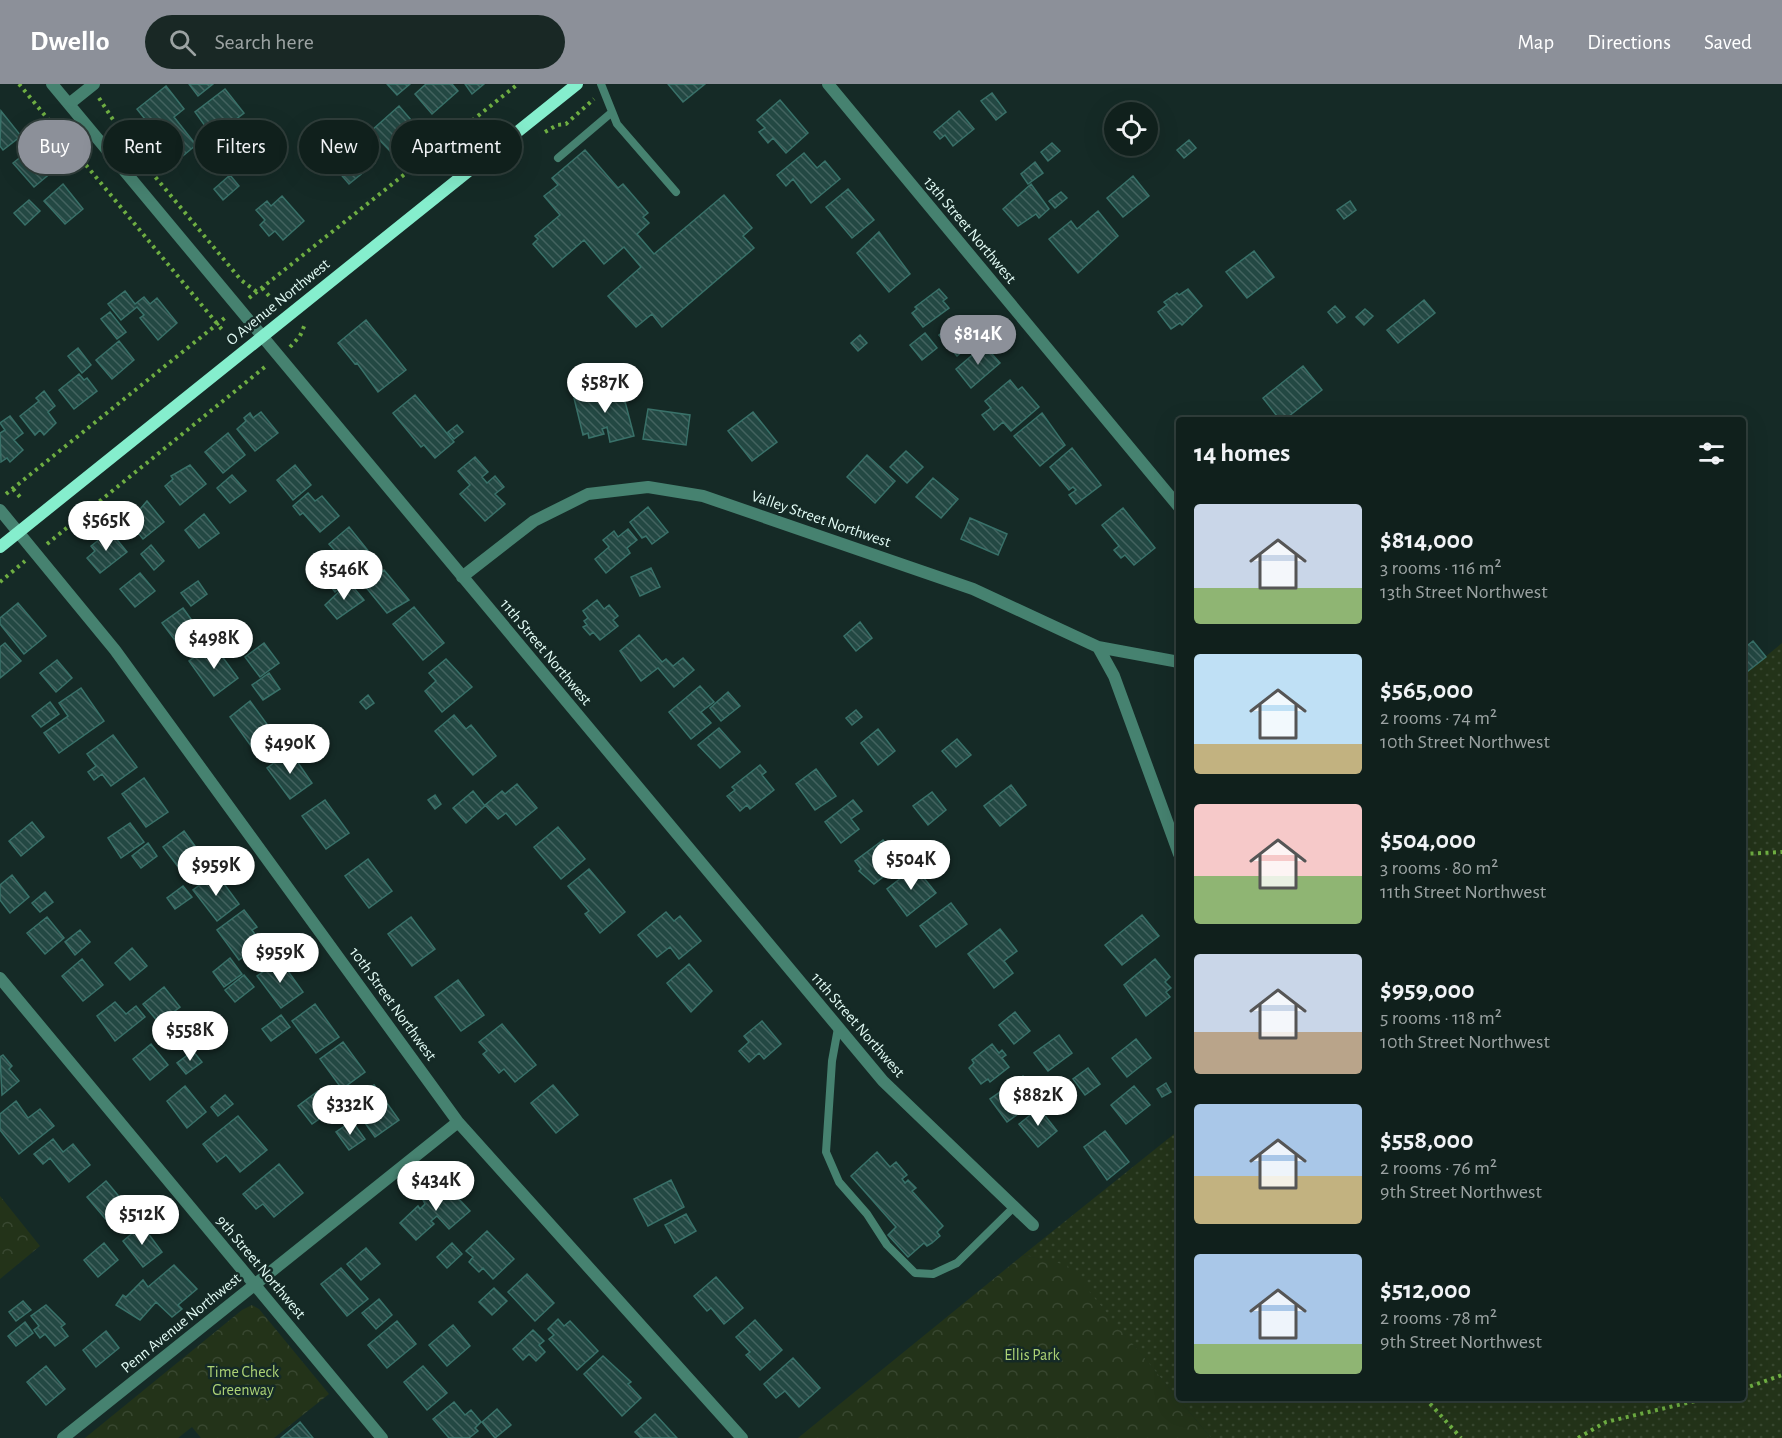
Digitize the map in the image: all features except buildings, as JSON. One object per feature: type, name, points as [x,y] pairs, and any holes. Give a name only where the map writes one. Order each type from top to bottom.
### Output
[{"type":"street","name":"11th Street Northwest","points":[[52,84],[883,1082],[1033,1224]]},
{"type":"street","name":"O Avenue Northwest","points":[[0,547],[576,84]]},
{"type":"street","name":"13th Street Northwest","points":[[828,84],[1176,503]]},
{"type":"street","points":[[69,104],[92,86]]},
{"type":"street","name":"Valley Street Northwest","points":[[462,577],[534,521],[588,494],[648,487],[703,496],[973,589],[1098,647],[1176,661]]},
{"type":"street","name":"10th Street Northwest","points":[[0,510],[115,650],[458,1122],[594,1276],[743,1438]]},
{"type":"street","points":[[1098,647],[1114,676],[1176,846]]},
{"type":"street","name":"9th Street Northwest","points":[[0,978],[382,1438]]},
{"type":"street","name":"Penn Avenue Northwest","points":[[63,1438],[458,1122]]},
{"type":"lane","points":[[601,84],[606,90],[611,114],[617,124],[676,192]]},
{"type":"lane","points":[[558,158],[611,114]]},
{"type":"lane","points":[[838,1028],[832,1061],[826,1152],[839,1182],[867,1214],[887,1245],[915,1272],[933,1274],[957,1263],[1014,1207]]},
{"type":"path","points":[[18,84],[224,332]]},
{"type":"path","points":[[249,298],[518,84]]},
{"type":"path","points":[[92,86],[132,149],[241,280],[257,292]]},
{"type":"path","points":[[262,288],[270,297]]},
{"type":"path","points":[[6,494],[226,317]]},
{"type":"path","points":[[294,328],[300,336]]},
{"type":"path","points":[[251,365],[258,373]]},
{"type":"path","points":[[46,544],[266,366]]},
{"type":"path","points":[[13,489],[20,497]]},
{"type":"path","points":[[48,530],[54,538]]},
{"type":"path","points":[[11,559],[18,567]]},
{"type":"path","points":[[0,582],[25,561]]},
{"type":"path","points":[[1746,855],[1782,852]]},
{"type":"path","points":[[1746,1388],[1782,1375]]},
{"type":"path","points":[[1428,1401],[1461,1438]]},
{"type":"path","points":[[1578,1438],[1606,1422],[1695,1401]]},
{"type":"green space","points":[[1782,643],[1782,1438],[1211,1438],[1180,1401],[1746,1401],[1746,673]]},
{"type":"green space","points":[[1176,1132],[1176,1396],[1067,1266],[1023,1255]]},
{"type":"green space","points":[[0,1196],[40,1246],[0,1279]]},
{"type":"green space","name":"Ellis Park","points":[[1023,1255],[1067,1265],[1176,1396],[1176,1401],[1180,1401],[1211,1438],[798,1438]]},
{"type":"green space","name":"Time Check Greenway","points":[[252,1305],[259,1309],[329,1394],[274,1438],[201,1438],[192,1427],[178,1438],[85,1438],[242,1310]]}]
